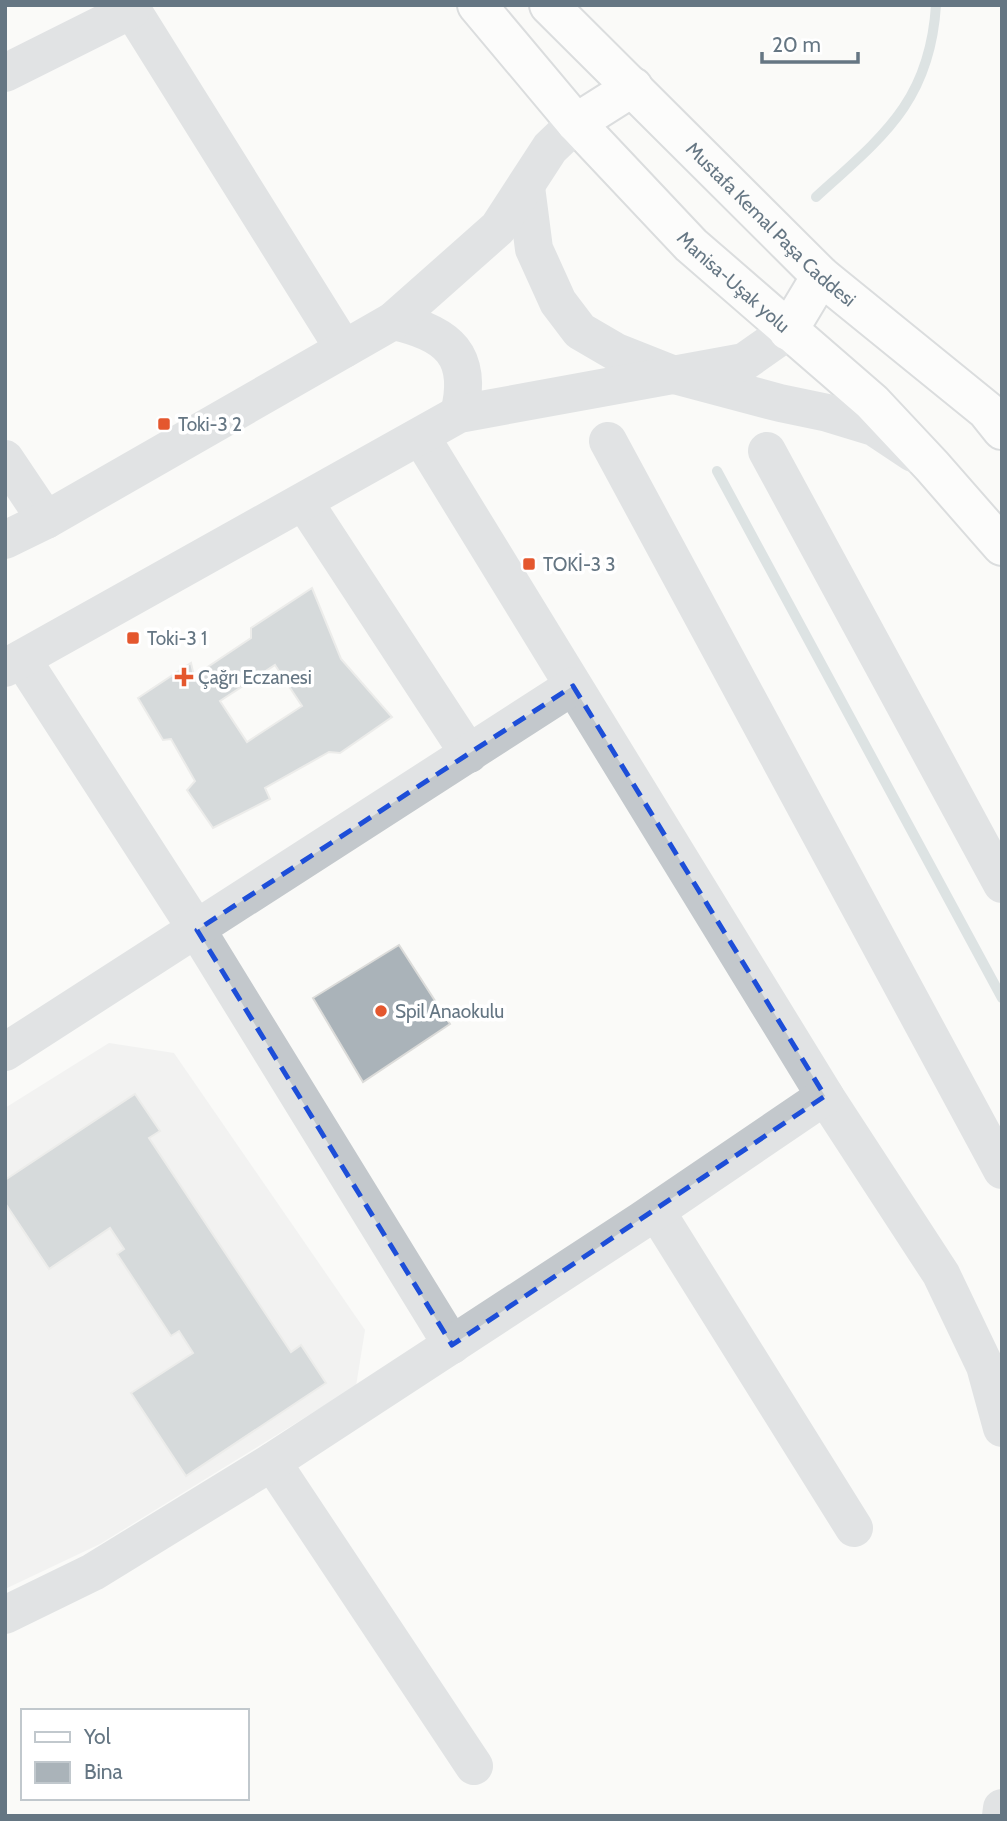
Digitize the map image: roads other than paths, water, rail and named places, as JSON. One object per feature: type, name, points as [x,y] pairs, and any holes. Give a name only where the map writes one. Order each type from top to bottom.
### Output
[{"type":"main road","name":"Manisa-Uşak yolu","points":[[477,5],[576,123],[691,245],[872,402],[1002,546]]},
{"type":"main road","name":"Mustafa Kemal Paşa Caddesi","points":[[549,5],[821,276],[986,410],[1002,430]]},
{"type":"main road","points":[[576,123],[633,88]]},
{"type":"main road","points":[[788,331],[821,276]]},
{"type":"street","points":[[5,73],[130,8],[344,349]]},
{"type":"street","points":[[5,540],[46,520],[393,321],[498,228],[550,148],[576,123]]},
{"type":"street","points":[[526,187],[534,249],[558,302],[580,331],[615,352],[674,375],[874,427],[932,466]]},
{"type":"street","points":[[393,321],[421,327],[440,338],[454,352],[463,371],[465,390],[459,414]]},
{"type":"street","points":[[452,1345],[197,930],[14,663],[459,414],[744,362],[788,331]]},
{"type":"street","points":[[421,437],[825,1096],[941,1274],[985,1366],[1002,1427]]},
{"type":"street","points":[[608,441],[1002,1170]]},
{"type":"street","points":[[766,451],[1002,884]]},
{"type":"street","points":[[5,460],[46,520]]},
{"type":"street","points":[[304,502],[469,754]]},
{"type":"street","points":[[5,1052],[573,686]]},
{"type":"street","points":[[5,1615],[93,1572],[272,1462],[656,1211],[825,1096]]},
{"type":"street","points":[[656,1211],[854,1528]]},
{"type":"street","points":[[272,1462],[474,1766]]},
{"type":"street","points":[[1001,1816],[1002,1808]]},
{"type":"waterway","points":[[816,197],[881,135],[913,93],[932,39],[936,5]]},
{"type":"waterway","points":[[717,471],[1002,998]]},
{"type":"place","name":"Toki-3 2","points":[[164,424]]},
{"type":"place","name":"TOKİ-3 3","points":[[529,564]]},
{"type":"place","name":"Toki-3 1","points":[[133,638]]},
{"type":"place","name":"Çağrı Eczanesi","points":[[184,677]]},
{"type":"place","name":"Spil Anaokulu","points":[[381,1011]]}]
